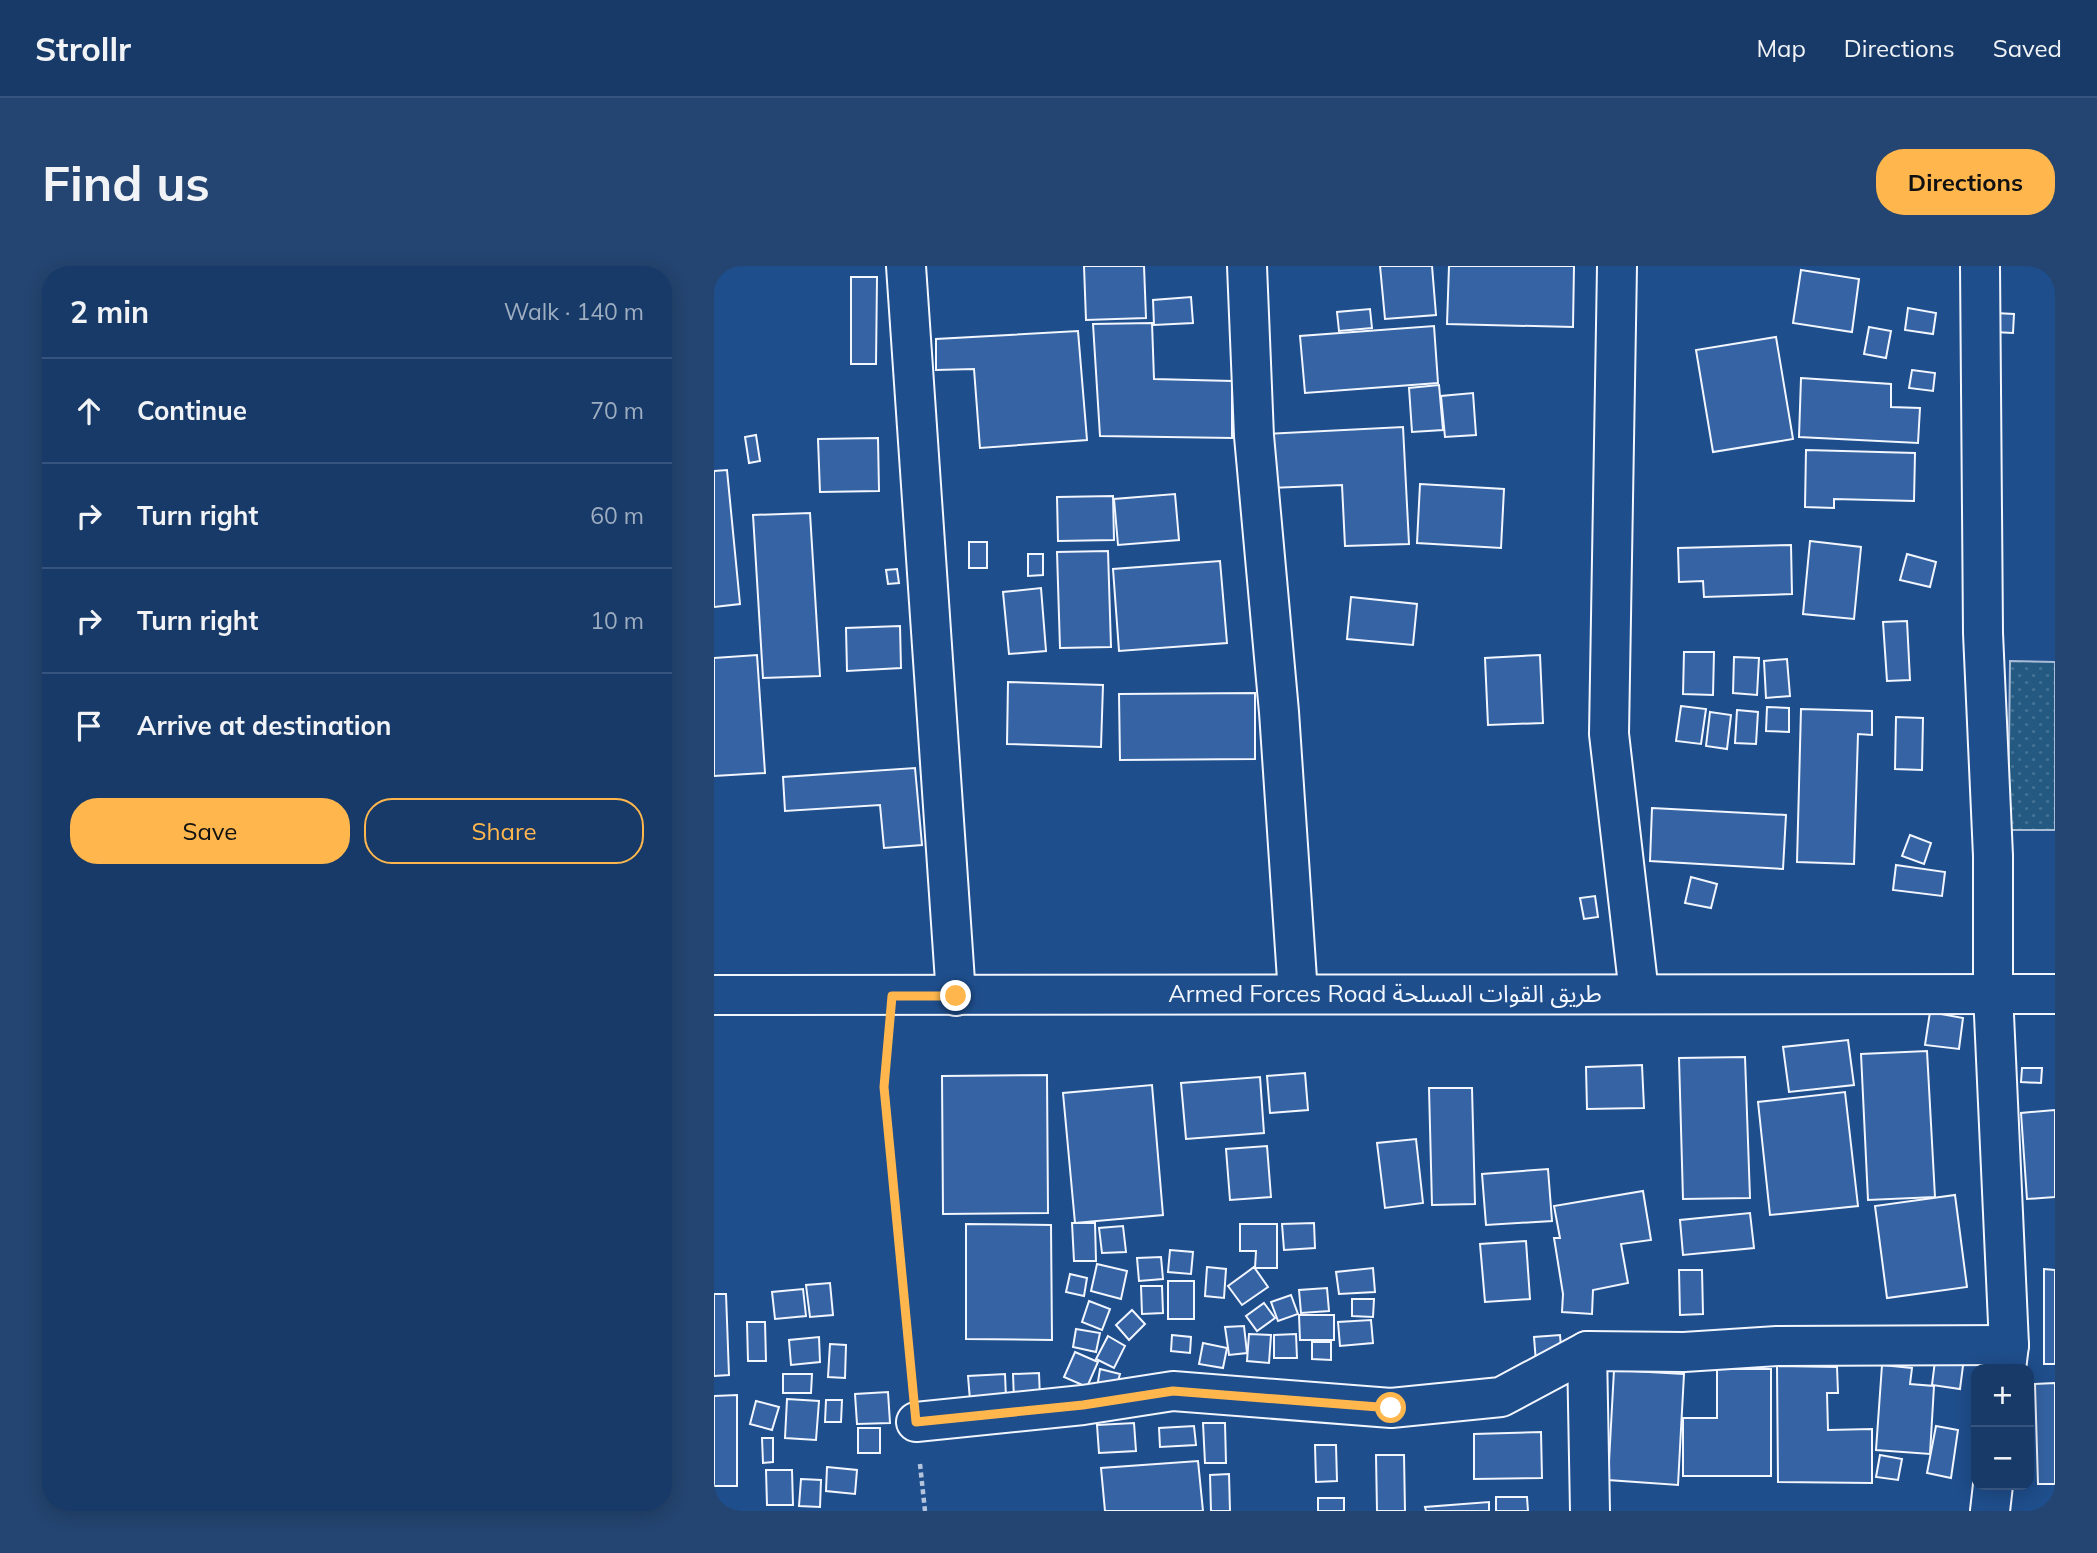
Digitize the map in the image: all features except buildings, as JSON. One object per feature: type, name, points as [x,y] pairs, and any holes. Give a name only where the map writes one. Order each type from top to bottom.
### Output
[{"type":"street","points":[[906,266],[956,996]]},
{"type":"street","points":[[1247,266],[1254,436],[1279,712],[1298,995]]},
{"type":"street","points":[[1617,266],[1609,734],[1639,993]]},
{"type":"street","points":[[916,1422],[1083,1405],[1173,1391],[1391,1408],[1501,1397],[1587,1351],[1684,1352],[1777,1346],[2008,1357],[1993,993],[1993,856],[1983,633],[1980,266]]},
{"type":"street","name":"Armed Forces Road طريق القوات المسلحة","points":[[714,995],[2055,994]]},
{"type":"street","points":[[1587,1351],[1590,1511]]},
{"type":"street","points":[[1990,1511],[1992,1490]]},
{"type":"path","points":[[892,996],[884,1087],[925,1511]]},
{"type":"shaded area","points":[[2010,661],[2055,662],[2055,830],[2008,830]]},
{"type":"route","points":[[956,996],[892,996],[884,1087],[916,1422],[1083,1405],[1173,1391],[1318,1400],[1391,1408]]}]
